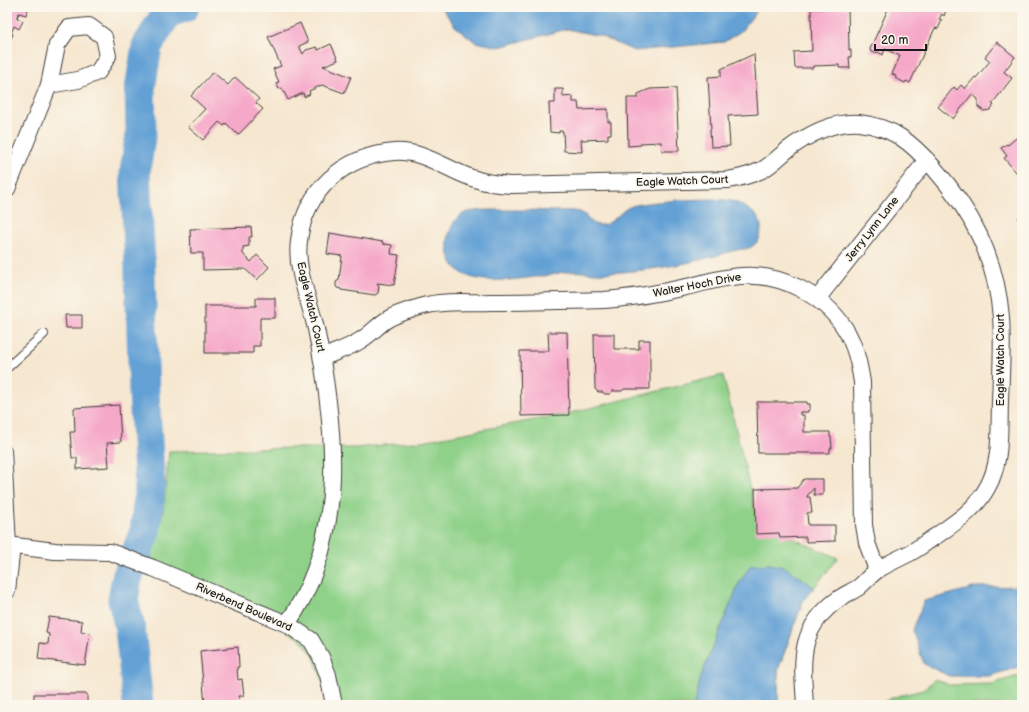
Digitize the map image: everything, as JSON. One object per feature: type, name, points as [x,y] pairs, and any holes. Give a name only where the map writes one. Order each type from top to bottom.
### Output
[{"type":"street","points":[[7,189],[49,85]]},
{"type":"street","name":"Eagle Watch Court","points":[[287,624],[299,607],[316,570],[326,533],[332,492],[331,422],[322,358],[316,326],[299,263],[298,243],[302,223],[310,203],[321,188],[336,172],[354,162],[374,155],[396,152],[415,154],[435,160],[470,178],[491,184],[519,185],[728,180],[747,176],[764,169],[796,144],[813,133],[833,126],[856,123],[878,126],[897,134],[914,146],[927,160],[950,186],[971,217],[981,238],[994,279],[1001,318],[1002,359],[999,448],[995,468],[988,487],[978,503],[963,518],[913,551],[877,570],[859,586],[841,597],[826,609],[814,624],[806,642],[804,660],[804,705]]},
{"type":"street","name":"Jerry Lynn Lane","points":[[817,299],[927,160]]},
{"type":"street","name":"Walter Hoch Drive","points":[[322,358],[349,347],[363,339],[388,320],[406,311],[425,306],[438,304],[611,299],[656,294],[721,279],[741,276],[761,276],[781,281],[800,289],[817,299],[830,311],[844,327],[853,345],[859,363],[862,382],[864,525],[867,543],[877,570]]},
{"type":"street","points":[[7,591],[10,546]]},
{"type":"street","name":"Riverbend Boulevard","points":[[10,546],[55,551],[110,552],[153,568],[287,624],[311,640],[328,675],[334,705]]},
{"type":"lane","points":[[7,368],[44,334]]},
{"type":"lane","points":[[7,450],[10,546]]},
{"type":"green space","points":[[723,375],[758,523],[838,558],[803,601],[778,670],[778,705],[327,705],[325,687],[313,655],[301,640],[275,624],[140,566],[144,549],[157,528],[163,512],[169,451],[355,448],[422,441],[566,414]]},
{"type":"green space","points":[[1022,675],[1022,705],[877,705],[894,697],[923,690],[935,679],[949,685],[991,684]]},
{"type":"water","points":[[441,7],[760,7],[741,31],[724,42],[634,51],[600,36],[567,29],[499,47],[475,42],[455,26]]},
{"type":"water","points":[[706,199],[728,200],[735,202],[757,216],[761,225],[760,238],[755,245],[749,248],[734,250],[701,260],[670,266],[638,271],[606,273],[566,272],[521,279],[486,280],[470,277],[458,270],[450,258],[448,240],[451,228],[455,220],[465,213],[480,210],[574,211],[580,212],[594,224],[602,225],[610,222],[624,210],[632,206],[677,200]]},
{"type":"water","points":[[770,564],[785,567],[814,587],[803,601],[778,670],[778,705],[694,705],[701,676],[739,583],[751,565]]},
{"type":"water","points":[[1022,586],[1022,666],[989,676],[949,676],[924,664],[912,630],[924,601],[977,587]]},
{"type":"building","points":[[7,7],[29,7],[26,15],[19,13],[17,18],[23,21],[19,29],[14,26],[11,34],[13,34],[8,46],[7,45]]},
{"type":"building","points":[[889,7],[939,7],[946,10],[944,16],[942,14],[939,19],[942,20],[938,29],[935,28],[910,83],[906,81],[905,83],[895,78],[896,76],[892,74],[900,56],[885,49],[883,55],[878,52],[871,52],[870,49]]},
{"type":"building","points":[[848,8],[849,50],[851,50],[851,57],[849,57],[850,68],[839,68],[839,65],[813,66],[813,68],[795,68],[794,52],[812,51],[811,9]]},
{"type":"building","points":[[300,23],[308,42],[299,46],[303,54],[306,50],[317,47],[318,50],[331,44],[338,60],[323,66],[351,77],[344,93],[322,85],[309,91],[310,94],[304,97],[303,93],[288,100],[282,88],[279,89],[276,83],[279,82],[273,69],[281,66],[268,37]]},
{"type":"building","points":[[997,42],[1015,57],[1004,72],[1012,78],[992,104],[994,105],[990,110],[984,111],[978,107],[978,99],[972,94],[953,119],[938,107],[954,87],[957,90],[961,85],[965,89],[975,77],[976,78],[990,61],[985,57]]},
{"type":"building","points":[[754,54],[758,114],[728,116],[730,146],[711,147],[708,77],[721,76],[721,69]]},
{"type":"building","points":[[213,72],[228,85],[235,77],[259,99],[256,103],[263,109],[238,135],[226,123],[224,126],[219,122],[203,140],[188,127],[205,109],[191,96]]},
{"type":"building","points":[[676,88],[679,151],[662,151],[661,142],[641,143],[641,145],[628,146],[627,98],[638,98],[638,94],[650,89]]},
{"type":"building","points":[[555,89],[563,89],[563,97],[573,96],[573,102],[578,102],[579,110],[608,109],[608,122],[611,122],[611,134],[608,134],[608,139],[581,140],[582,152],[564,151],[563,131],[559,131],[559,133],[550,132],[549,103],[555,103]]},
{"type":"building","points":[[1022,133],[1022,179],[1004,158],[1007,156],[1001,148],[1007,144],[1008,145]]},
{"type":"building","points":[[1022,216],[1022,227],[1018,218]]},
{"type":"building","points":[[251,227],[252,237],[249,237],[249,246],[243,247],[243,254],[251,262],[257,255],[269,267],[257,280],[245,269],[203,270],[203,253],[191,253],[190,229]]},
{"type":"building","points":[[330,233],[383,242],[383,244],[392,245],[391,254],[399,255],[394,285],[377,283],[379,286],[378,293],[375,295],[341,290],[337,288],[336,282],[339,280],[342,256],[327,254]]},
{"type":"building","points":[[256,298],[275,298],[275,318],[260,318],[260,346],[253,346],[253,353],[205,353],[205,306],[256,306]]},
{"type":"building","points":[[65,315],[82,315],[82,328],[66,328]]},
{"type":"building","points":[[548,332],[567,332],[569,415],[521,416],[520,351],[549,351]]},
{"type":"building","points":[[594,334],[614,334],[614,349],[639,349],[639,340],[650,340],[650,389],[624,389],[622,391],[612,391],[610,394],[598,392],[595,389]]},
{"type":"building","points":[[757,402],[807,402],[807,404],[810,404],[810,410],[808,410],[808,412],[800,412],[800,415],[804,415],[804,432],[830,432],[832,448],[830,448],[830,453],[758,453]]},
{"type":"building","points":[[119,405],[121,442],[107,443],[109,467],[77,469],[77,458],[72,458],[70,432],[75,432],[74,408]]},
{"type":"building","points":[[804,479],[823,479],[823,495],[814,495],[814,488],[807,496],[810,497],[812,513],[807,513],[808,525],[835,525],[835,541],[806,542],[806,537],[780,538],[779,533],[756,534],[755,489],[797,488]]},
{"type":"building","points":[[49,617],[82,621],[81,632],[90,633],[85,665],[38,659],[40,643],[48,644],[49,634],[46,633]]},
{"type":"building","points":[[238,647],[238,680],[242,679],[244,696],[239,696],[240,705],[205,705],[200,651]]},
{"type":"building","points":[[34,694],[87,694],[87,705],[34,705]]},
{"type":"waterway","points":[[138,705],[130,628],[123,600],[127,578],[145,531],[150,489],[144,393],[135,172],[141,131],[140,89],[147,46],[167,13],[184,7]]}]
